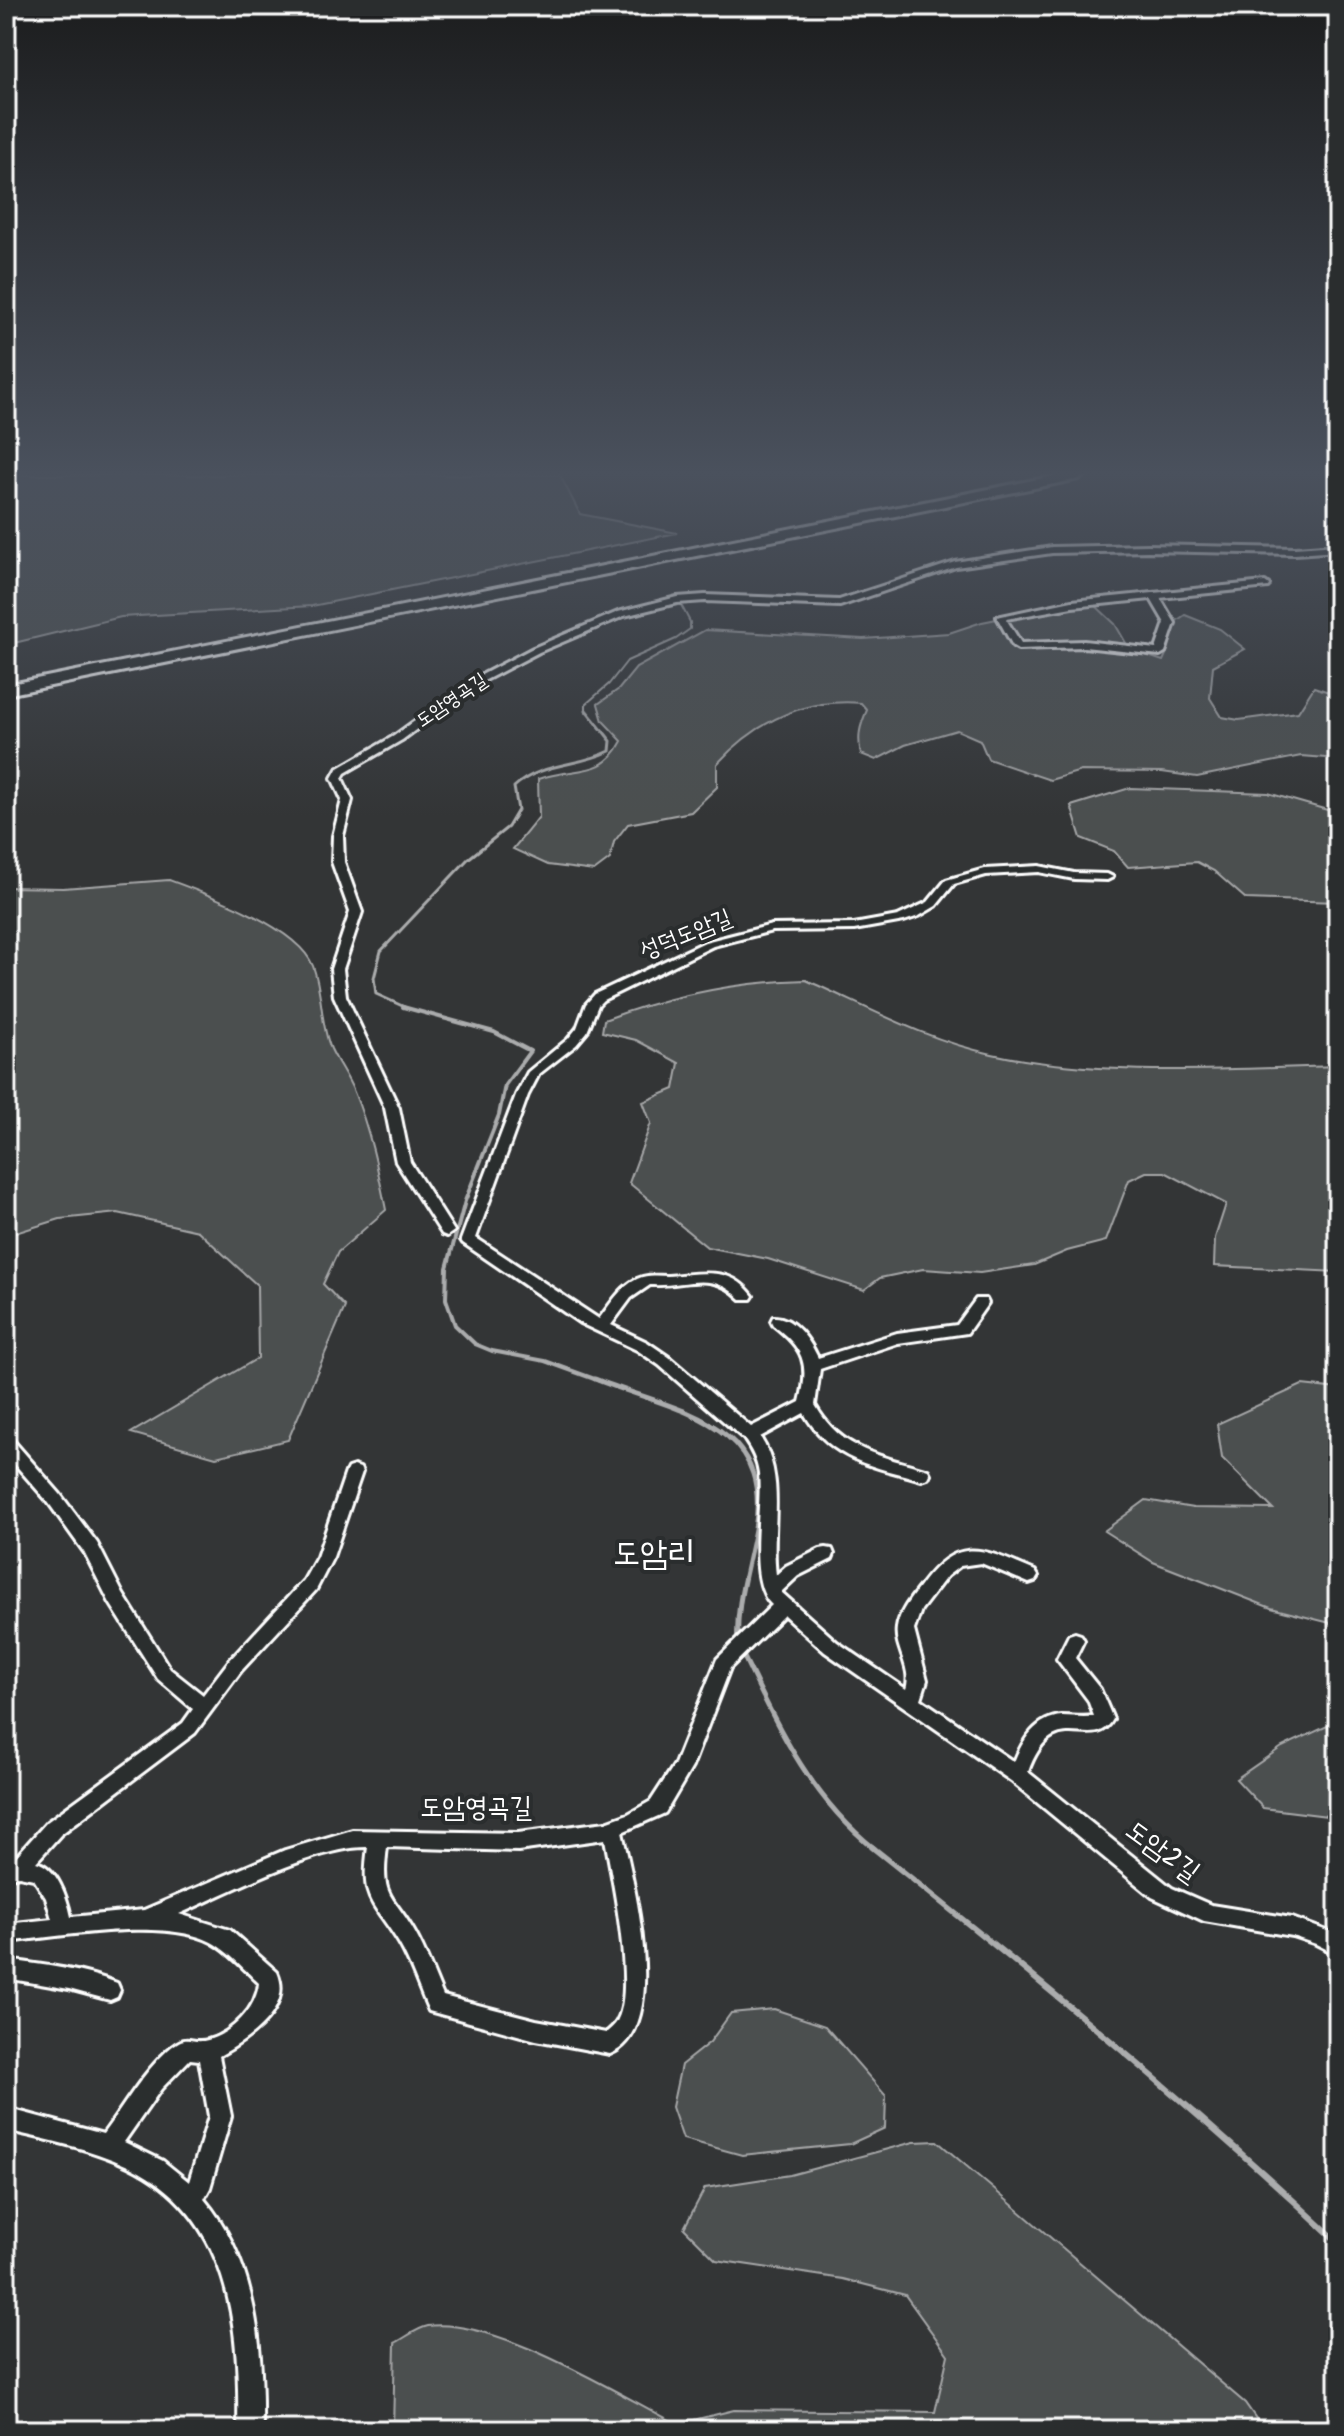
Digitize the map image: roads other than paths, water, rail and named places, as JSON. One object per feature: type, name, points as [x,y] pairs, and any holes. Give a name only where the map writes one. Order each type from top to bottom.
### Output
[{"type":"highway","points":[[6,683],[474,589]]},
{"type":"highway","points":[[6,690],[512,589]]},
{"type":"street","name":"도암영곡길","points":[[447,1231],[403,1162],[392,1108],[382,1081],[340,996],[337,969],[356,912],[338,862],[338,836],[347,800],[337,778],[341,771],[398,738],[473,683],[536,650],[621,614],[697,598],[840,603],[883,589]]},
{"type":"street","points":[[1154,596],[1170,623],[1160,652],[1084,644],[1018,646],[1001,617],[1002,614],[1072,604],[1228,589]]},
{"type":"street","name":"성덕도암길","points":[[601,1327],[468,1240],[522,1095],[534,1072],[572,1042],[583,1029],[592,1004],[609,990],[729,938],[772,928],[854,927],[915,914],[932,904],[950,882],[960,877],[1023,869],[1107,877]]},
{"type":"street","points":[[746,1296],[723,1278],[708,1275],[664,1281],[648,1279],[635,1287],[601,1327],[642,1346],[664,1361],[750,1435],[762,1453],[767,1474],[767,1571],[778,1597]]},
{"type":"street","points":[[815,1365],[897,1338],[962,1329],[981,1303]]},
{"type":"street","points":[[778,1321],[799,1337],[815,1365],[807,1405],[826,1437],[841,1447],[922,1474]]},
{"type":"street","points":[[750,1435],[807,1405]]},
{"type":"street","points":[[6,1443],[54,1498],[91,1548],[116,1598],[164,1674],[204,1707]]},
{"type":"street","points":[[13,1868],[54,1828],[110,1784],[162,1751],[189,1728],[235,1666],[310,1585],[325,1557],[354,1472]]},
{"type":"street","points":[[778,1597],[792,1571],[826,1554]]},
{"type":"street","points":[[911,1702],[918,1680],[905,1630],[914,1607],[941,1571],[956,1560],[982,1556],[1029,1576]]},
{"type":"street","name":"도암영곡길","points":[[145,1919],[292,1856],[352,1838],[518,1842],[612,1828],[658,1807],[683,1767],[723,1664],[750,1637],[778,1597]]},
{"type":"street","name":"도암2길","points":[[778,1597],[831,1647],[1018,1775],[1159,1891],[1184,1905],[1210,1913],[1279,1922],[1304,1929],[1338,1946]]},
{"type":"street","points":[[1018,1775],[1034,1741],[1049,1726],[1062,1723],[1097,1725],[1104,1719],[1098,1698],[1066,1659],[1075,1640]]},
{"type":"street","points":[[379,1838],[374,1873],[378,1897],[407,1938],[436,2004],[536,2030],[610,2044],[628,2023],[632,1987],[630,1924],[612,1828]]},
{"type":"street","points":[[13,1868],[40,1871],[55,1891],[63,1928]]},
{"type":"street","name":"도암영곡길","points":[[6,1933],[145,1919],[182,1923],[223,1937],[270,1979],[270,1996],[252,2025],[208,2051],[186,2048],[164,2065],[129,2119],[106,2147]]},
{"type":"street","points":[[6,1969],[69,1979],[110,1990]]},
{"type":"street","points":[[191,2198],[199,2188],[220,2116],[208,2051]]},
{"type":"street","points":[[6,2119],[106,2147],[155,2169],[191,2198],[226,2249],[245,2310],[252,2377],[250,2430]]},
{"type":"waterway","points":[[586,710],[586,704],[609,684],[627,661],[676,639],[690,629],[690,622],[680,603]]},
{"type":"waterway","points":[[407,1008],[376,994],[374,978],[381,951],[468,859],[508,827],[518,810],[514,787],[536,773],[610,751],[611,741],[586,710]]},
{"type":"waterway","points":[[403,1007],[407,1008]]},
{"type":"waterway","points":[[407,1008],[494,1032],[530,1051],[505,1085],[499,1115],[465,1201],[447,1268],[446,1299],[455,1325],[475,1344],[492,1351],[545,1361],[600,1381]]},
{"type":"waterway","points":[[595,1379],[685,1412],[711,1425],[733,1442],[749,1464],[757,1492],[755,1529],[740,1601],[738,1645]]},
{"type":"waterway","points":[[742,1653],[797,1759],[832,1807],[875,1849]]},
{"type":"waterway","points":[[872,1847],[1109,2040],[1225,2139],[1338,2242]]},
{"type":"district","name":"도암리","points":[[654,1555]]}]
